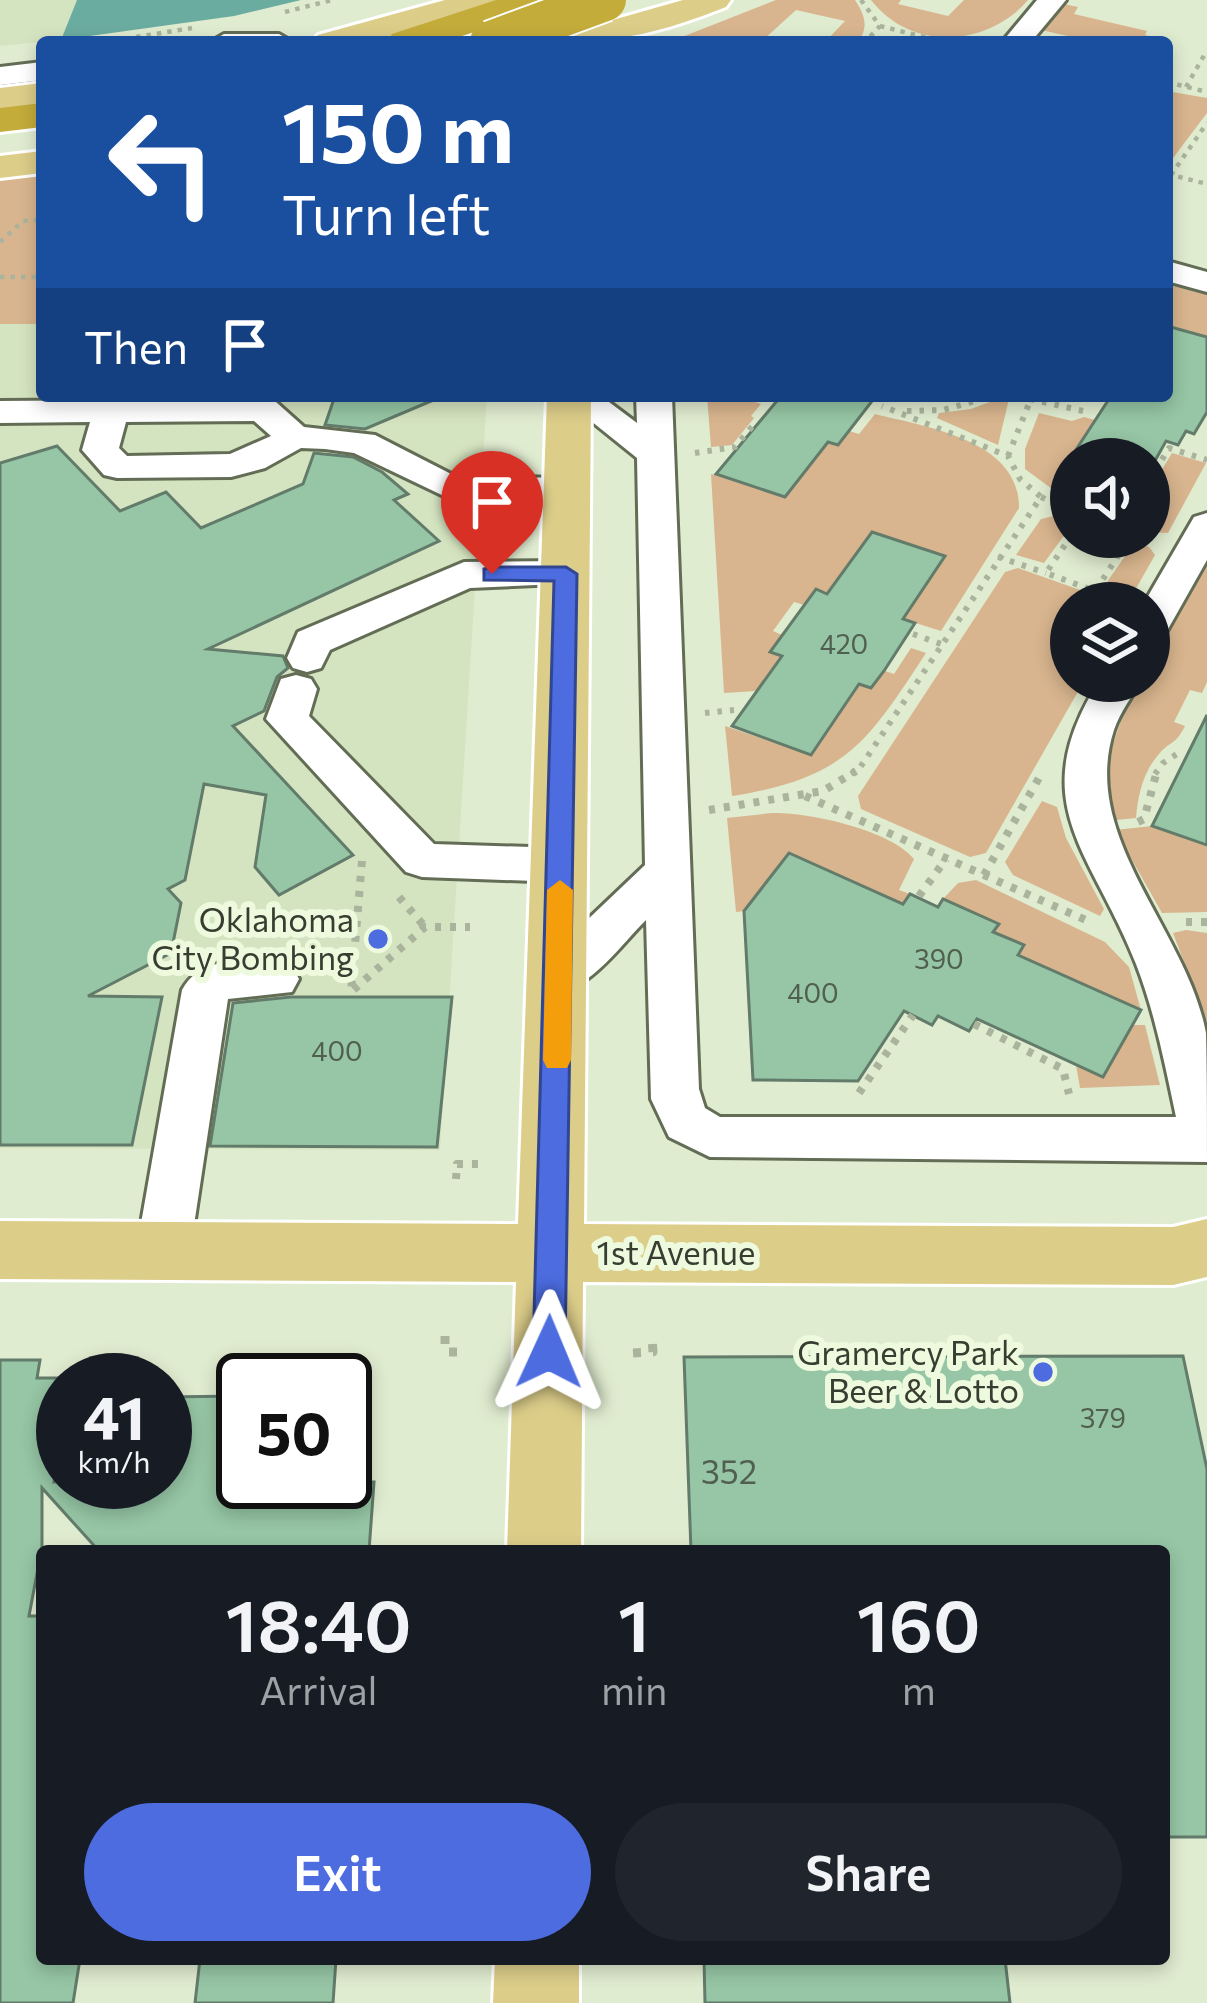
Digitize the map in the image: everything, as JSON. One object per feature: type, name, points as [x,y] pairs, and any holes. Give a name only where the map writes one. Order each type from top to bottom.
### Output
[{"type":"highway","points":[[424,36],[532,0]]},
{"type":"highway","points":[[507,36],[605,0]]},
{"type":"highway","points":[[0,120],[36,116]]},
{"type":"highway","points":[[0,146],[36,143]]},
{"type":"main road","points":[[352,36],[484,0]]},
{"type":"main road","points":[[571,0],[579,14],[577,36]]},
{"type":"main road","points":[[641,34],[714,0]]},
{"type":"main road","points":[[0,99],[36,95]]},
{"type":"main road","points":[[0,167],[36,163]]},
{"type":"main road","points":[[544,1545],[569,402]]},
{"type":"main road","name":"1st Avenue","points":[[0,1250],[1173,1256],[1207,1247]]},
{"type":"main road","points":[[536,2003],[537,1965]]},
{"type":"street","points":[[1021,36],[1052,0]]},
{"type":"street","points":[[0,76],[36,72]]},
{"type":"street","points":[[1173,273],[1207,282]]},
{"type":"street","points":[[588,402],[674,453]]},
{"type":"street","points":[[656,402],[674,453],[666,872],[674,1089],[680,1115],[694,1130],[748,1138],[1207,1139],[1168,985],[1096,836],[1086,801],[1085,760],[1093,728],[1108,702]]},
{"type":"street","points":[[0,412],[263,410],[316,439],[362,443],[448,487],[567,489]]},
{"type":"street","points":[[112,412],[100,450],[117,467],[239,468],[316,439]]},
{"type":"street","points":[[1170,591],[1207,525]]},
{"type":"street","points":[[561,866],[422,860],[287,719],[312,642],[464,575],[566,574]]},
{"type":"street","points":[[559,976],[666,872]]},
{"type":"street","points":[[163,1252],[206,990],[218,981],[275,979]]},
{"type":"path","points":[[862,0],[880,26],[920,36]]},
{"type":"path","points":[[871,36],[880,26]]},
{"type":"path","points":[[1186,87],[1206,52]]},
{"type":"path","points":[[1173,84],[1207,92]]},
{"type":"path","points":[[1173,169],[1207,123]]},
{"type":"path","points":[[1173,175],[1207,184]]},
{"type":"path","points":[[0,242],[23,221],[36,220]]},
{"type":"path","points":[[0,277],[36,278]]},
{"type":"path","points":[[895,410],[943,410],[972,402]]},
{"type":"path","points":[[1008,455],[1029,402]]},
{"type":"path","points":[[1047,402],[1083,411]]},
{"type":"path","points":[[882,406],[1008,455],[1020,479],[1050,500]]},
{"type":"path","points":[[674,453],[735,447],[755,423]]},
{"type":"path","points":[[1170,448],[1207,460]]},
{"type":"path","points":[[707,810],[803,796],[846,781],[860,769],[1041,496]]},
{"type":"path","points":[[998,557],[1072,582]]},
{"type":"path","points":[[1046,573],[1056,558]]},
{"type":"path","points":[[913,634],[941,644]]},
{"type":"path","points":[[703,713],[734,710]]},
{"type":"path","points":[[1144,819],[1157,770],[1170,755],[1180,752]]},
{"type":"path","points":[[984,875],[1050,758]]},
{"type":"path","points":[[803,796],[1108,930]]},
{"type":"path","points":[[347,843],[362,860],[351,992],[425,928],[470,927]]},
{"type":"path","points":[[919,896],[946,859]]},
{"type":"path","points":[[388,885],[425,928]]},
{"type":"path","points":[[856,1096],[913,1015]]},
{"type":"path","points":[[974,1024],[1063,1069],[1069,1095]]},
{"type":"path","points":[[456,1179],[457,1164],[478,1165]]},
{"type":"path","points":[[445,1336],[445,1352],[460,1352]]},
{"type":"path","points":[[633,1353],[652,1352],[652,1337]]},
{"type":"shaded area","points":[[0,0],[77,0],[63,36],[36,36],[36,42],[0,46]]},
{"type":"shaded area","points":[[776,0],[855,0],[865,26],[861,36],[831,36],[845,21],[796,10],[767,36],[685,36]]},
{"type":"shaded area","points":[[871,0],[901,0],[898,4],[948,16],[964,0],[1028,0],[992,27],[957,36],[928,35],[888,17]]},
{"type":"shaded area","points":[[1064,4],[1078,7],[1074,14],[1147,31],[1149,36],[1068,36],[1041,30]]},
{"type":"shaded area","points":[[1173,92],[1207,98],[1207,113],[1173,158]]},
{"type":"shaded area","points":[[36,175],[36,324],[0,324],[0,179]]},
{"type":"shaded area","points":[[1173,286],[1207,295],[1207,337],[1173,328]]},
{"type":"shaded area","points":[[0,324],[36,324],[36,402],[487,402],[440,1150],[0,1148]]},
{"type":"shaded area","points":[[707,402],[761,404],[732,445],[711,447]]},
{"type":"shaded area","points":[[1008,402],[998,445],[937,418],[939,413]]},
{"type":"shaded area","points":[[1039,413],[1072,421],[1095,420],[1083,438],[1050,438],[1050,487],[1025,469],[1025,449]]},
{"type":"shaded area","points":[[875,414],[943,432],[987,452],[1004,466],[1015,485],[1019,508],[941,631],[903,619],[872,532],[827,594],[816,590],[804,605],[794,602],[773,631],[782,635],[771,651],[783,656],[757,691],[724,693],[711,474],[785,497],[828,442],[838,445],[849,431],[859,434]]},
{"type":"shaded area","points":[[1172,453],[1206,463],[1170,529]]},
{"type":"shaded area","points":[[1050,517],[1050,555],[1044,563],[1016,555],[1041,519]]},
{"type":"shaded area","points":[[1124,558],[1153,558],[1140,582],[1107,582]]},
{"type":"shaded area","points":[[1207,563],[1207,682],[1202,693],[1190,690],[1174,722],[1185,726],[1149,768],[1136,818],[1116,820],[1108,783],[1117,731],[1130,702],[1170,702],[1170,624],[1201,564]]},
{"type":"shaded area","points":[[1018,568],[1058,582],[1050,582],[1050,702],[1072,702],[986,853],[970,857],[861,809],[858,796],[1005,572]]},
{"type":"shaded area","points":[[911,648],[926,653],[887,711],[850,751],[802,779],[732,796],[725,726],[811,755],[859,684],[882,670],[894,674]]},
{"type":"shaded area","points":[[1042,801],[1057,807],[1066,838],[1104,909],[1100,916],[1013,875],[1005,862]]},
{"type":"shaded area","points":[[772,813],[827,819],[887,839],[914,859],[899,890],[910,894],[903,904],[789,853],[744,911],[736,912],[727,818]]},
{"type":"shaded area","points":[[1152,826],[1207,845],[1207,912],[1162,913],[1115,830]]},
{"type":"shaded area","points":[[976,880],[1105,942],[1129,967],[1141,1010],[1018,955],[1023,945],[993,932],[998,923],[943,899],[958,883]]},
{"type":"shaded area","points":[[1173,933],[1207,933],[1207,1023]]},
{"type":"shaded area","points":[[1132,1025],[1145,1025],[1160,1085],[1080,1088],[1076,1065],[1103,1077]]},
{"type":"water","points":[[77,0],[301,0],[234,16],[63,36]]},
{"type":"building","points":[[1173,328],[1207,337],[1207,412],[1194,434],[1186,431],[1178,445],[1170,438],[1084,438],[1107,402],[1173,402]]},
{"type":"building","points":[[333,402],[429,402],[365,429],[325,425]]},
{"type":"building","points":[[776,402],[871,402],[838,445],[828,442],[785,497],[716,474]]},
{"type":"building","points":[[57,446],[120,511],[166,492],[201,528],[303,484],[314,453],[353,457],[382,472],[408,494],[394,500],[439,541],[208,649],[283,656],[288,668],[277,677],[264,711],[233,726],[353,855],[279,895],[255,867],[266,795],[204,784],[185,880],[168,889],[181,903],[171,953],[88,996],[162,997],[132,1145],[0,1145],[0,463]]},
{"type":"building","points":[[872,532],[945,556],[903,619],[915,623],[884,671],[871,688],[859,684],[811,755],[732,726],[782,656],[770,652],[816,589],[827,594]]},
{"type":"building","points":[[1207,715],[1207,845],[1152,826]]},
{"type":"building","points":[[789,853],[903,904],[910,894],[938,907],[943,899],[999,924],[993,932],[1024,945],[1018,955],[1141,1010],[1103,1077],[977,1019],[969,1031],[938,1016],[932,1025],[904,1011],[858,1081],[753,1080],[744,911]]},
{"type":"building","points":[[291,997],[452,997],[437,1147],[210,1146],[233,1003]]},
{"type":"building","points":[[1183,1356],[1207,1469],[1207,1837],[1170,1837],[1170,1545],[691,1545],[684,1357]]},
{"type":"building","points":[[0,1360],[36,1360],[36,1509],[42,1509],[42,1545],[36,1545],[29,1616],[36,1616],[36,1965],[79,1965],[73,2003],[0,2003]]},
{"type":"building","points":[[216,1396],[216,1509],[372,1509],[374,1482],[369,1545],[94,1545],[61,1509],[192,1509],[192,1397]]},
{"type":"building","points":[[199,1965],[336,1965],[333,2003],[195,2003]]},
{"type":"building","points":[[704,1965],[1006,1965],[1010,2003],[705,2003]]},
{"type":"slow traffic","points":[[557,1060],[560,890]]},
{"type":"place","name":"Oklahoma City Bombing","points":[[378,939]]},
{"type":"place","name":"Gramercy Park Beer & Lotto","points":[[1043,1372]]},
{"type":"route","points":[[492,574],[566,574],[549,1352]]}]
